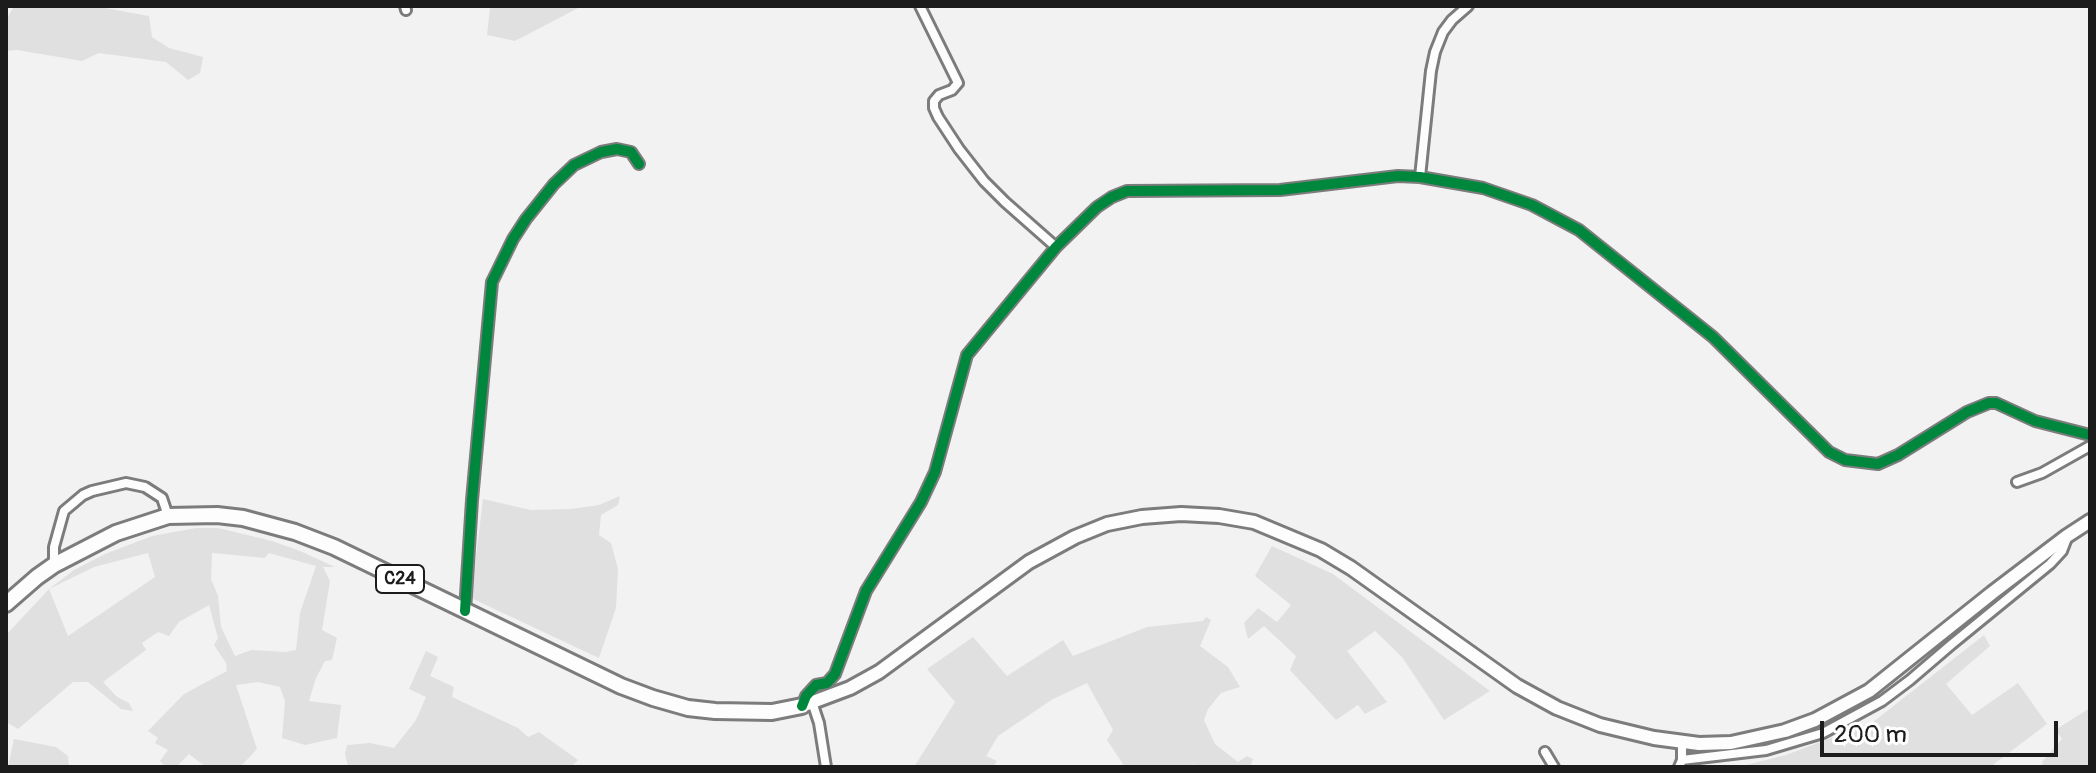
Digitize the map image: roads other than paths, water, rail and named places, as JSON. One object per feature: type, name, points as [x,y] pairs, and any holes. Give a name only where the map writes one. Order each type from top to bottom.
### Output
[{"type":"main road","name":"C24","points":[[6,604],[54,565],[116,533],[168,516],[230,517],[284,528],[334,547],[621,686],[653,698],[688,708],[772,712],[807,704],[850,688],[879,672],[1029,562],[1107,524],[1181,514],[1219,516],[1254,522],[1321,550],[1531,695],[1557,708],[1636,735],[1682,743],[1731,743],[1785,731],[1815,720],[1869,691],[1992,593],[2090,521]]},
{"type":"street","points":[[920,6],[958,83],[934,101],[938,117],[984,181],[1056,247]]},
{"type":"street","points":[[1420,177],[1435,52],[1443,32],[1468,6]]},
{"type":"street","points":[[465,611],[492,282],[526,219],[574,165],[601,152],[617,149],[631,152],[639,164]]},
{"type":"street","points":[[817,767],[826,762],[819,723],[807,704],[806,696],[816,685],[827,683],[835,674],[866,591],[921,502],[935,472],[967,355],[1056,247],[1097,207],[1127,191],[1280,190],[1379,177],[1420,177],[1483,188],[1532,205],[1579,230],[1713,337],[1829,452],[1845,460],[1878,464],[1967,412],[1989,403],[1996,403],[2035,421],[2090,435]]},
{"type":"street","points":[[2017,482],[2034,477],[2090,446]]},
{"type":"street","points":[[54,565],[54,547],[64,511],[92,491],[126,483],[145,487],[162,498],[168,516]]},
{"type":"street","points":[[1682,743],[1681,764],[1766,750],[1823,733],[1882,701],[1910,680],[2050,564],[2062,551],[2067,536]]},
{"type":"street","points":[[1545,752],[1554,767]]}]
